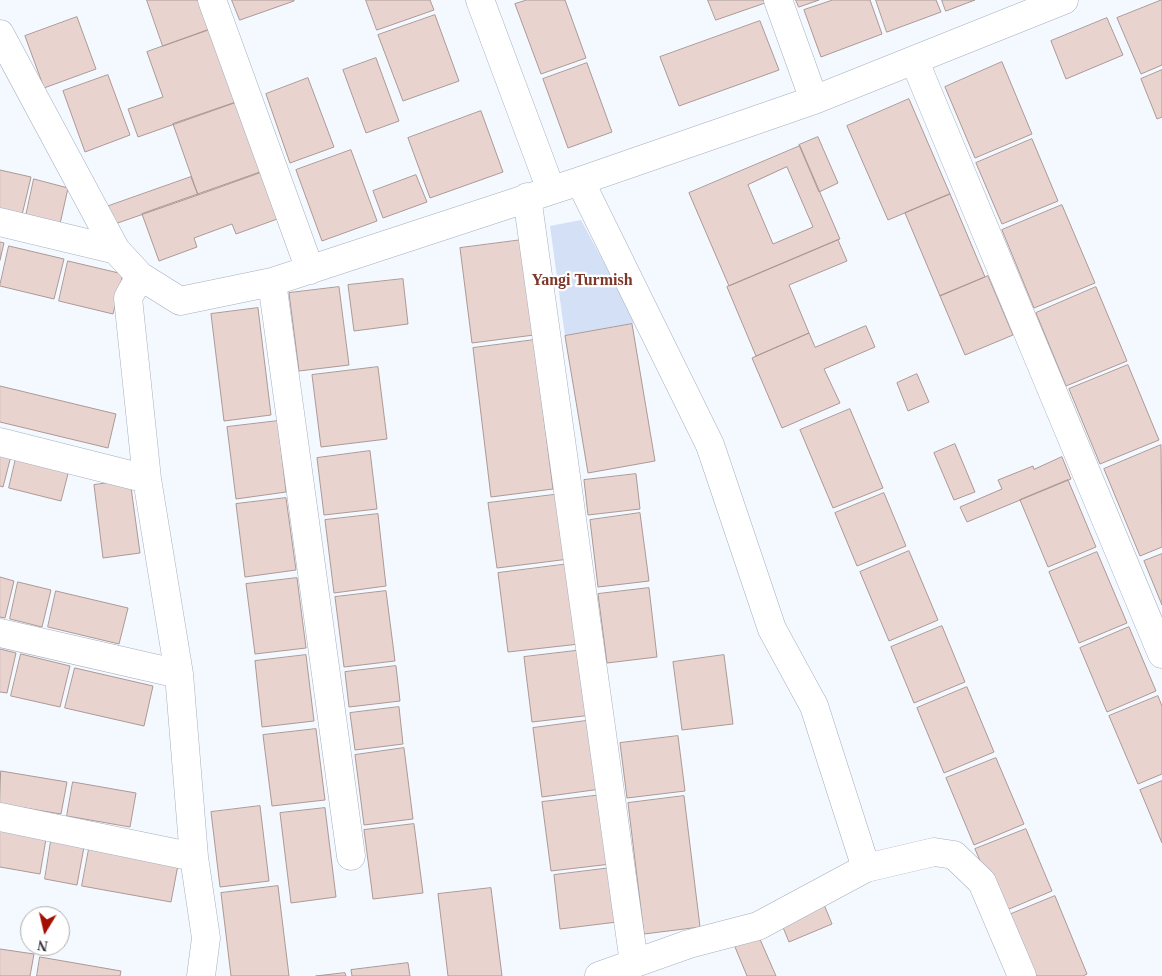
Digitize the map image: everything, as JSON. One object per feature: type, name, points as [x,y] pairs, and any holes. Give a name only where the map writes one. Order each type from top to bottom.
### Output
[{"type":"street","points":[[212,0],[310,270]]},
{"type":"street","points":[[480,0],[539,193],[634,963]]},
{"type":"street","points":[[778,0],[814,100]]},
{"type":"street","points":[[0,34],[116,250],[140,276],[180,301],[272,282],[580,181],[814,100],[915,62],[1064,0]]},
{"type":"street","points":[[915,62],[1162,654]]},
{"type":"street","points":[[580,181],[710,445],[772,629],[814,706],[866,868]]},
{"type":"street","points":[[0,222],[116,250]]},
{"type":"street","points":[[140,276],[128,298],[148,479],[179,674],[194,857],[206,938],[201,976]]},
{"type":"street","points":[[272,282],[351,856]]},
{"type":"street","points":[[0,442],[148,479]]},
{"type":"street","points":[[0,633],[179,674]]},
{"type":"street","points":[[0,817],[194,857]]},
{"type":"street","points":[[599,976],[689,944],[758,926],[866,868],[934,852],[954,855],[982,882],[1022,976]]},
{"type":"shaded area","points":[[581,220],[636,322],[565,336],[550,226]]},
{"type":"building","points":[[147,0],[200,0],[211,29],[163,46]]},
{"type":"building","points":[[232,0],[294,0],[294,1],[240,20]]},
{"type":"building","points":[[366,0],[430,0],[434,10],[377,30]]},
{"type":"building","points":[[527,0],[565,0],[586,58],[541,74],[515,4]]},
{"type":"building","points":[[708,0],[764,0],[765,3],[716,20]]},
{"type":"building","points":[[796,0],[819,0],[799,7]]},
{"type":"building","points":[[833,0],[870,0],[882,34],[821,57],[804,10]]},
{"type":"building","points":[[876,0],[936,0],[941,12],[887,32]]},
{"type":"building","points":[[942,0],[975,0],[946,11]]},
{"type":"building","points":[[1162,0],[1162,65],[1141,74],[1117,18]]},
{"type":"building","points":[[435,15],[459,81],[403,101],[378,35]]},
{"type":"building","points":[[77,17],[96,69],[44,88],[25,36]]},
{"type":"building","points":[[1107,18],[1123,55],[1066,79],[1051,41]]},
{"type":"building","points":[[760,21],[779,70],[679,106],[660,57]]},
{"type":"building","points":[[211,29],[237,102],[138,137],[128,109],[163,97],[147,52]]},
{"type":"building","points":[[376,58],[399,121],[366,133],[343,70]]},
{"type":"building","points":[[1002,62],[1032,134],[975,158],[945,87]]},
{"type":"building","points":[[587,63],[612,132],[568,148],[543,79]]},
{"type":"building","points":[[1162,70],[1162,117],[1157,119],[1141,79]]},
{"type":"building","points":[[108,75],[130,135],[85,152],[63,91]]},
{"type":"building","points":[[308,78],[334,147],[290,163],[266,94]]},
{"type":"building","points":[[909,99],[950,194],[888,220],[847,126]]},
{"type":"building","points":[[237,102],[262,172],[198,195],[173,124]]},
{"type":"building","points":[[481,111],[503,172],[430,198],[408,138]]},
{"type":"building","points":[[818,137],[838,183],[819,192],[799,145]]},
{"type":"building","points":[[1032,139],[1058,201],[1002,224],[976,163]]},
{"type":"building","points":[[800,146],[840,239],[729,286],[689,193]],"holes":[[[787,167],[813,227],[773,244],[748,185]]]},
{"type":"building","points":[[351,150],[377,221],[322,241],[296,170]]},
{"type":"building","points":[[0,170],[31,177],[22,215],[0,209]]},
{"type":"building","points":[[264,171],[280,218],[236,234],[232,224],[194,238],[197,247],[159,261],[142,214]]},
{"type":"building","points":[[416,175],[427,202],[383,218],[373,191]]},
{"type":"building","points":[[191,177],[198,195],[112,225],[106,207]]},
{"type":"building","points":[[34,179],[68,188],[60,224],[26,216]]},
{"type":"building","points":[[950,194],[985,277],[940,296],[905,213]]},
{"type":"building","points":[[1062,205],[1095,283],[1034,308],[1002,230]]},
{"type":"building","points":[[522,240],[534,335],[472,343],[460,248]]},
{"type":"building","points":[[838,240],[847,261],[789,285],[809,333],[756,356],[727,287]]},
{"type":"building","points":[[0,242],[4,243],[0,260]]},
{"type":"building","points":[[9,246],[64,259],[54,299],[0,286]]},
{"type":"building","points":[[68,261],[123,274],[113,314],[59,301]]},
{"type":"building","points":[[988,276],[1013,335],[965,355],[940,296]]},
{"type":"building","points":[[403,279],[408,324],[354,331],[348,285]]},
{"type":"building","points":[[339,287],[349,365],[299,371],[289,293]]},
{"type":"building","points":[[1096,287],[1127,361],[1066,386],[1036,313]]},
{"type":"building","points":[[258,308],[271,415],[224,421],[211,314]]},
{"type":"building","points":[[632,324],[655,461],[588,473],[565,336]]},
{"type":"building","points":[[866,326],[875,347],[824,369],[840,403],[782,428],[752,358],[809,333],[815,347]]},
{"type":"building","points":[[534,340],[553,489],[491,497],[473,348]]},
{"type":"building","points":[[1128,365],[1159,440],[1100,464],[1069,389]]},
{"type":"building","points":[[378,367],[387,439],[321,447],[312,375]]},
{"type":"building","points":[[917,374],[929,402],[908,411],[897,383]]},
{"type":"building","points":[[0,386],[116,414],[108,448],[0,422]]},
{"type":"building","points":[[850,409],[883,488],[833,508],[800,430]]},
{"type":"building","points":[[278,421],[286,492],[236,499],[227,427]]},
{"type":"building","points":[[955,444],[975,492],[954,500],[934,453]]},
{"type":"building","points":[[1161,445],[1162,547],[1140,556],[1104,469]]},
{"type":"building","points":[[0,449],[12,452],[3,487],[0,486]]},
{"type":"building","points":[[370,451],[377,509],[324,515],[317,458]]},
{"type":"building","points":[[17,454],[70,466],[61,501],[9,488]]},
{"type":"building","points":[[1062,457],[1071,479],[967,522],[960,507],[1002,489],[998,480],[1033,466],[1034,469]]},
{"type":"building","points":[[636,474],[640,509],[588,515],[584,480]]},
{"type":"building","points":[[130,480],[140,553],[103,558],[94,485]]},
{"type":"building","points":[[1068,480],[1096,547],[1048,567],[1020,500]]},
{"type":"building","points":[[884,493],[906,546],[857,566],[835,513]]},
{"type":"building","points":[[561,494],[569,559],[497,568],[488,503]]},
{"type":"building","points":[[286,498],[296,570],[245,577],[236,504]]},
{"type":"building","points":[[640,513],[649,581],[598,587],[590,520]]},
{"type":"building","points":[[378,514],[386,586],[334,593],[325,520]]},
{"type":"building","points":[[909,551],[938,620],[889,641],[860,572]]},
{"type":"building","points":[[1097,552],[1127,623],[1079,643],[1049,572]]},
{"type":"building","points":[[1162,554],[1162,605],[1144,561]]},
{"type":"building","points":[[569,564],[579,644],[508,652],[498,573]]},
{"type":"building","points":[[0,577],[14,581],[5,618],[0,617]]},
{"type":"building","points":[[297,578],[306,648],[255,654],[246,584]]},
{"type":"building","points":[[18,582],[51,590],[42,627],[10,619]]},
{"type":"building","points":[[649,588],[657,657],[607,663],[598,594]]},
{"type":"building","points":[[56,591],[128,608],[119,644],[48,627]]},
{"type":"building","points":[[386,591],[395,661],[344,667],[335,597]]},
{"type":"building","points":[[942,626],[965,682],[914,703],[891,647]]},
{"type":"building","points":[[1129,627],[1156,691],[1107,712],[1080,648]]},
{"type":"building","points":[[0,649],[16,653],[7,693],[0,692]]},
{"type":"building","points":[[583,650],[592,715],[532,722],[524,657]]},
{"type":"building","points":[[21,654],[70,666],[60,707],[11,696]]},
{"type":"building","points":[[306,655],[314,721],[262,727],[255,661]]},
{"type":"building","points":[[724,655],[733,724],[682,730],[673,662]]},
{"type":"building","points":[[396,666],[400,701],[349,707],[345,672]]},
{"type":"building","points":[[75,668],[153,686],[144,726],[65,708]]},
{"type":"building","points":[[967,687],[994,752],[944,773],[917,708]]},
{"type":"building","points":[[1158,696],[1162,706],[1162,774],[1138,784],[1109,716]]},
{"type":"building","points":[[399,707],[403,744],[355,750],[350,713]]},
{"type":"building","points":[[593,720],[601,789],[542,797],[533,728]]},
{"type":"building","points":[[316,729],[325,800],[272,806],[263,735]]},
{"type":"building","points":[[678,736],[685,791],[627,798],[620,743]]},
{"type":"building","points":[[404,748],[413,819],[364,825],[355,755]]},
{"type":"building","points":[[996,758],[1024,824],[974,845],[946,778]]},
{"type":"building","points":[[1,771],[67,782],[61,814],[0,804]]},
{"type":"building","points":[[1162,781],[1162,843],[1140,790]]},
{"type":"building","points":[[73,782],[136,793],[130,827],[67,816]]},
{"type":"building","points":[[602,795],[611,864],[551,871],[542,802]]},
{"type":"building","points":[[684,796],[700,927],[644,934],[628,803]]},
{"type":"building","points":[[260,806],[269,881],[220,887],[211,812]]},
{"type":"building","points":[[325,808],[336,897],[291,903],[280,813]]},
{"type":"building","points":[[414,824],[423,893],[373,899],[364,830]]},
{"type":"building","points":[[1026,829],[1052,891],[1002,912],[975,849]]},
{"type":"building","points":[[0,830],[46,839],[40,874],[0,867]]},
{"type":"building","points":[[51,841],[84,847],[77,885],[45,879]]},
{"type":"building","points":[[89,849],[178,865],[171,902],[82,886]]},
{"type":"building","points":[[611,868],[617,922],[560,929],[554,875]]},
{"type":"building","points":[[278,886],[289,976],[231,976],[221,893]]},
{"type":"building","points":[[491,888],[502,976],[448,976],[438,894]]},
{"type":"building","points":[[1055,896],[1087,974],[1083,976],[1029,976],[1004,917]]},
{"type":"building","points":[[823,902],[832,924],[789,942],[780,920]]},
{"type":"building","points":[[759,937],[776,976],[747,976],[735,947]]},
{"type":"building","points":[[0,949],[20,952],[20,956],[34,956],[30,976],[0,976]]},
{"type":"building","points":[[40,957],[121,971],[120,976],[37,976]]},
{"type":"building","points":[[408,963],[410,976],[352,976],[351,970]]},
{"type":"building","points":[[345,973],[346,976],[316,976]]},
{"type":"district","name":"Yangi Turmish","points":[[582,281]]}]
